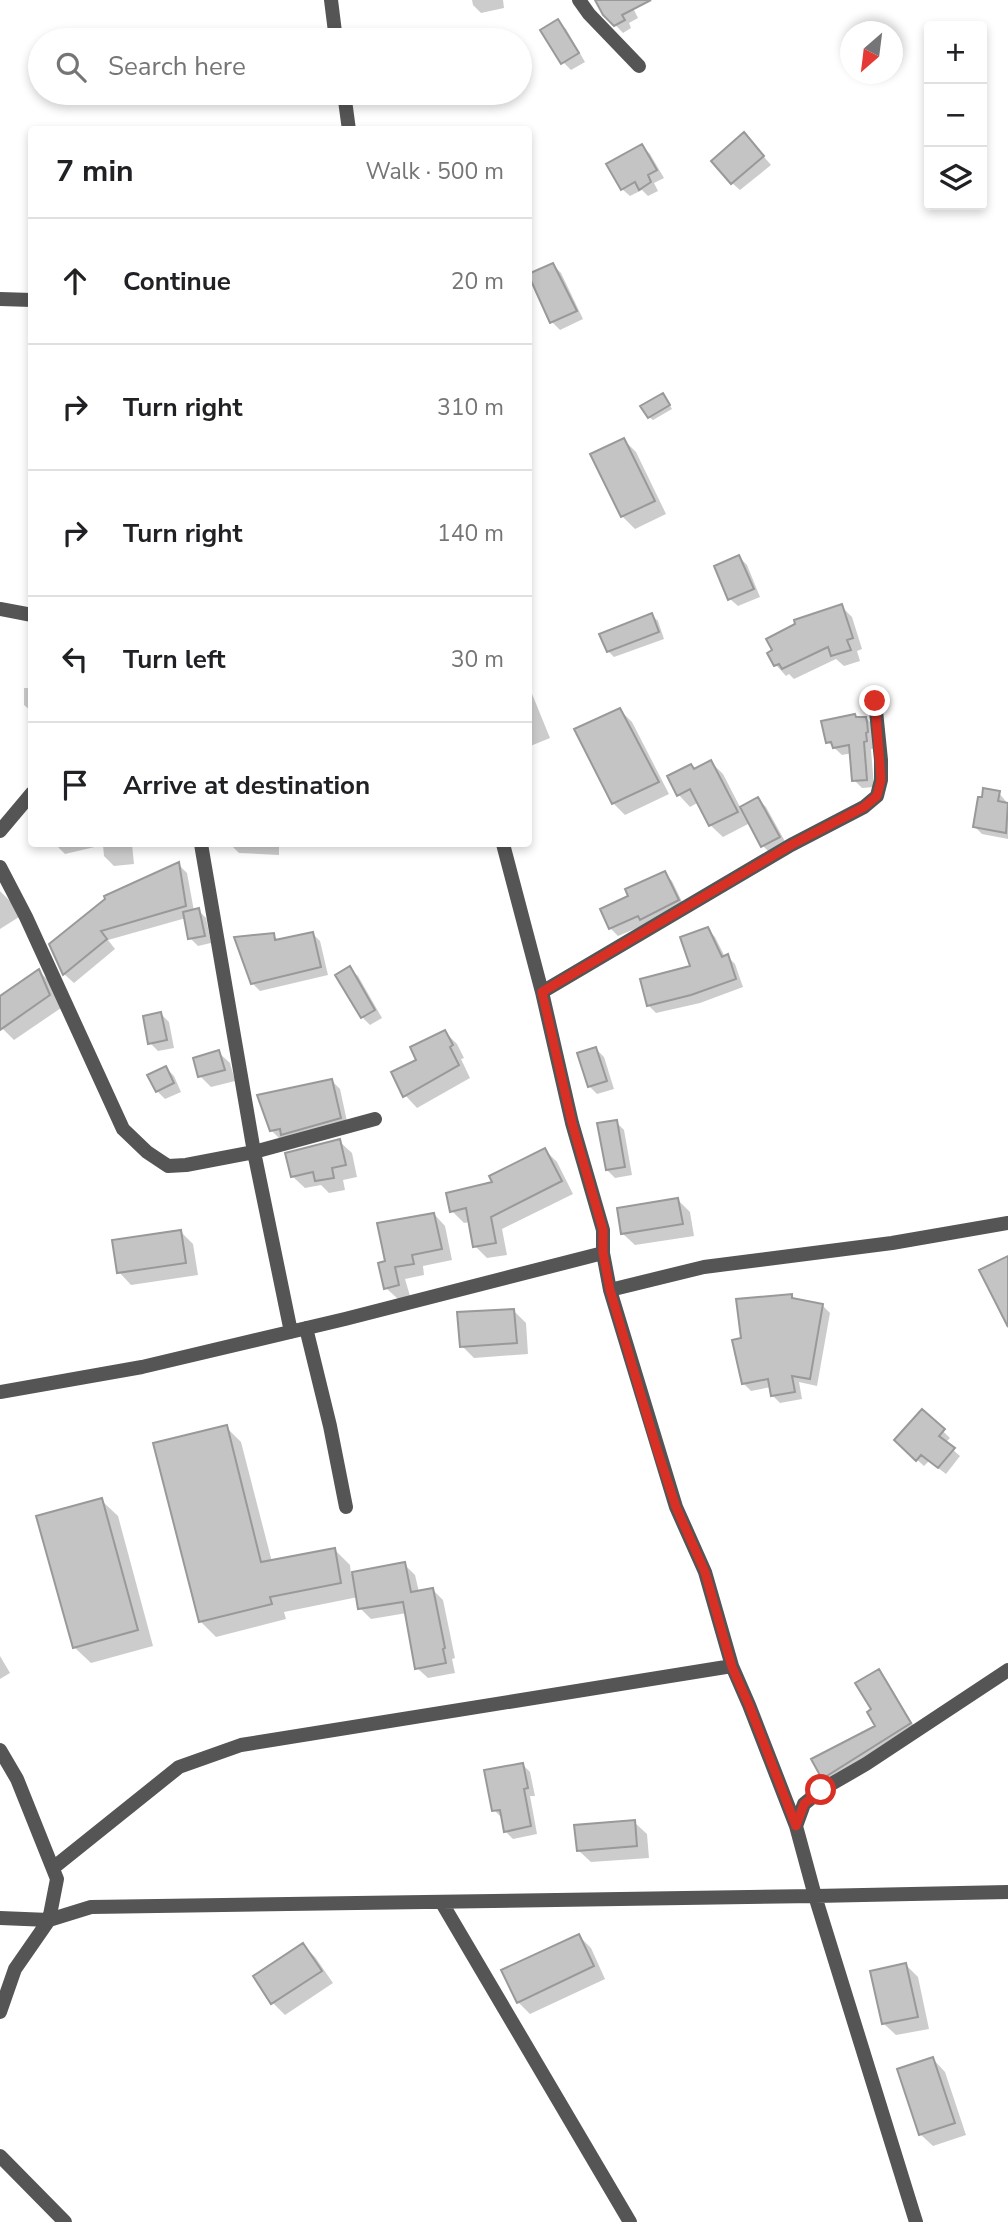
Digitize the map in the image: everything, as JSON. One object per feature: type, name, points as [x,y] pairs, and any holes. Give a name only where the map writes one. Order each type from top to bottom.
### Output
[{"type":"street","points":[[331,0],[334,28]]},
{"type":"street","points":[[579,0],[639,66]]},
{"type":"street","points":[[346,105],[348,126]]},
{"type":"street","points":[[0,299],[28,300]]},
{"type":"street","points":[[0,609],[28,614]]},
{"type":"street","points":[[542,992],[791,845],[864,807],[877,796],[881,780],[875,701]]},
{"type":"street","points":[[0,831],[28,798]]},
{"type":"street","points":[[202,847],[254,1152],[298,1330],[330,1426],[346,1507]]},
{"type":"street","points":[[504,847],[542,992],[572,1123],[603,1230],[603,1253],[610,1290],[657,1449],[676,1507],[705,1572],[732,1667],[796,1826],[815,1896],[916,2222]]},
{"type":"street","points":[[0,867],[122,1129],[147,1152],[169,1166],[186,1165],[254,1152],[375,1119]]},
{"type":"street","points":[[610,1290],[704,1267],[892,1243],[1008,1223]]},
{"type":"street","points":[[0,1392],[142,1367],[603,1253]]},
{"type":"street","points":[[53,1868],[179,1767],[241,1745],[732,1667]]},
{"type":"street","points":[[796,1826],[804,1804],[821,1790],[876,1758],[1008,1670]]},
{"type":"street","points":[[0,1750],[17,1779],[57,1879],[49,1920],[15,1969],[0,2012]]},
{"type":"street","points":[[0,1918],[49,1920],[92,1907],[1008,1892]]},
{"type":"street","points":[[442,1903],[630,2222]]},
{"type":"street","points":[[0,2156],[65,2222]]},
{"type":"building","points":[[595,0],[651,0],[622,15],[625,20],[614,26],[603,15]]},
{"type":"building","points":[[558,19],[579,53],[561,64],[540,30]]},
{"type":"building","points":[[744,132],[764,156],[731,184],[711,161]]},
{"type":"building","points":[[642,144],[657,170],[648,175],[651,182],[639,190],[635,182],[621,190],[606,164]]},
{"type":"building","points":[[553,263],[577,311],[550,323],[532,283],[532,272]]},
{"type":"building","points":[[663,393],[670,405],[648,418],[640,406]]},
{"type":"building","points":[[624,438],[655,501],[621,517],[590,454]]},
{"type":"building","points":[[739,555],[754,589],[728,600],[714,566]]},
{"type":"building","points":[[842,604],[853,638],[847,640],[851,650],[831,656],[828,647],[782,669],[779,664],[774,666],[767,653],[772,650],[766,639],[795,624],[794,620]]},
{"type":"building","points":[[652,613],[659,632],[607,652],[599,634]]},
{"type":"building","points":[[620,708],[659,782],[612,804],[574,729]]},
{"type":"building","points":[[855,714],[856,717],[866,717],[867,722],[867,741],[864,742],[867,780],[852,781],[849,745],[833,748],[831,742],[826,743],[821,721]]},
{"type":"building","points":[[711,760],[738,812],[709,826],[690,789],[677,796],[667,776],[691,764],[694,769]]},
{"type":"building","points":[[983,788],[1000,791],[998,801],[1008,803],[1006,833],[973,827],[978,797],[982,797]]},
{"type":"building","points":[[758,797],[780,837],[761,847],[740,807]]},
{"type":"building","points":[[179,862],[186,906],[101,931],[107,939],[63,975],[49,944],[105,899],[104,896]]},
{"type":"building","points":[[665,871],[679,900],[640,920],[638,916],[609,929],[600,909],[628,896],[625,889]]},
{"type":"building","points":[[199,908],[205,936],[188,939],[183,912]]},
{"type":"building","points":[[708,927],[722,957],[728,954],[736,979],[691,995],[647,1006],[640,979],[690,966],[680,937]]},
{"type":"building","points":[[313,932],[321,967],[251,984],[234,937],[274,933],[275,940]]},
{"type":"building","points":[[350,966],[375,1010],[361,1018],[335,975]]},
{"type":"building","points":[[39,969],[50,995],[0,1030],[0,996]]},
{"type":"building","points":[[161,1012],[167,1040],[148,1044],[143,1016]]},
{"type":"building","points":[[445,1030],[459,1065],[403,1097],[391,1072],[416,1060],[410,1047]]},
{"type":"building","points":[[596,1047],[607,1081],[588,1087],[577,1053]]},
{"type":"building","points":[[219,1050],[225,1070],[198,1077],[193,1058]]},
{"type":"building","points":[[166,1066],[174,1083],[156,1092],[147,1075]]},
{"type":"building","points":[[332,1079],[341,1118],[281,1135],[280,1129],[270,1131],[257,1095]]},
{"type":"building","points":[[617,1120],[625,1167],[606,1170],[597,1123]]},
{"type":"building","points":[[340,1139],[346,1165],[332,1168],[334,1178],[315,1181],[313,1172],[291,1177],[285,1153]]},
{"type":"building","points":[[545,1148],[562,1181],[491,1217],[496,1243],[473,1247],[466,1208],[450,1212],[446,1193],[492,1182],[489,1176]]},
{"type":"building","points":[[678,1198],[683,1224],[621,1234],[617,1208]]},
{"type":"building","points":[[434,1213],[442,1249],[412,1255],[414,1264],[395,1267],[399,1285],[384,1289],[378,1263],[385,1261],[377,1223]]},
{"type":"building","points":[[181,1230],[186,1263],[117,1273],[112,1240]]},
{"type":"building","points":[[1008,1256],[1008,1327],[979,1270]]},
{"type":"building","points":[[792,1294],[792,1298],[823,1304],[810,1379],[792,1376],[795,1392],[771,1396],[768,1379],[742,1384],[732,1340],[741,1338],[736,1299]]},
{"type":"building","points":[[514,1309],[517,1343],[460,1347],[457,1312]]},
{"type":"building","points":[[922,1409],[945,1429],[939,1436],[955,1448],[938,1468],[921,1455],[916,1461],[894,1440]]},
{"type":"building","points":[[227,1425],[261,1562],[335,1548],[341,1583],[270,1597],[272,1604],[199,1622],[153,1443]]},
{"type":"building","points":[[102,1498],[138,1630],[73,1648],[36,1516]]},
{"type":"building","points":[[405,1562],[411,1592],[433,1588],[446,1663],[415,1669],[403,1602],[358,1609],[352,1572]]},
{"type":"building","points":[[879,1669],[911,1723],[822,1779],[811,1759],[875,1726],[867,1712],[871,1709],[855,1683]]},
{"type":"building","points":[[523,1763],[528,1788],[524,1789],[531,1826],[504,1832],[500,1810],[492,1811],[484,1770]]},
{"type":"building","points":[[635,1820],[637,1846],[577,1851],[574,1825]]},
{"type":"building","points":[[579,1934],[594,1966],[517,2003],[501,1970]]},
{"type":"building","points":[[303,1943],[322,1971],[271,2004],[253,1976]]},
{"type":"building","points":[[906,1963],[918,2017],[882,2024],[870,1971]]},
{"type":"building","points":[[933,2057],[955,2123],[919,2135],[897,2069]]},
{"type":"route","points":[[821,1790],[804,1804],[796,1826],[732,1667],[705,1572],[676,1507],[657,1449],[610,1290],[603,1253],[603,1230],[572,1123],[542,992],[791,845],[864,807],[877,796],[881,780],[881,760],[875,701]]}]
